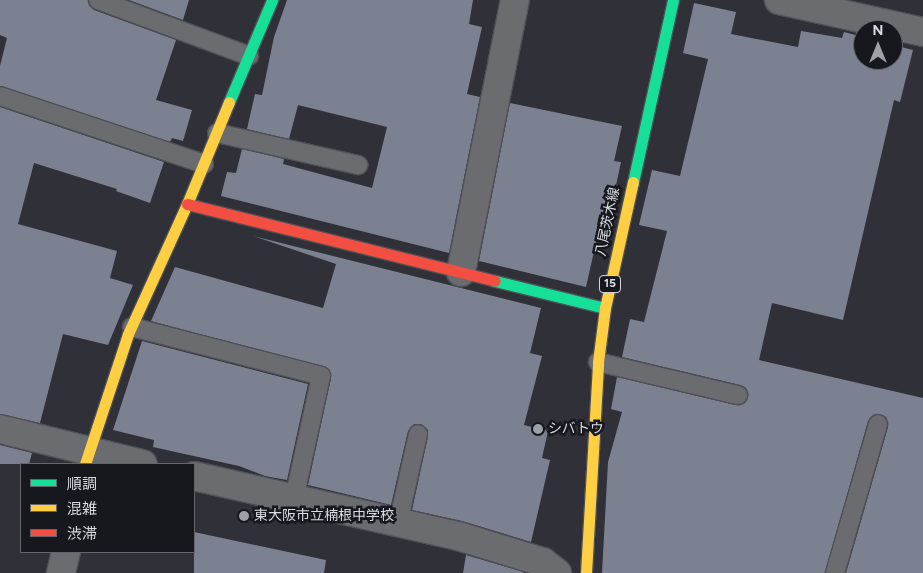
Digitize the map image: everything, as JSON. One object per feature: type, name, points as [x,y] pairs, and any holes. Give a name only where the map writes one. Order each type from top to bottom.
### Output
[{"type":"street","points":[[86,458],[132,327],[187,204],[272,0]]},
{"type":"street","points":[[462,272],[515,0]]},
{"type":"street","name":"八尾茨木線","points":[[586,573],[598,362],[605,308],[673,0]]},
{"type":"street","points":[[779,0],[923,32]]},
{"type":"street","points":[[187,204],[605,308]]},
{"type":"street","points":[[0,428],[86,458],[134,463]]},
{"type":"street","points":[[195,476],[458,536],[543,562],[557,573]]},
{"type":"street","points":[[62,573],[66,553]]},
{"type":"lane","points":[[98,0],[249,56]]},
{"type":"lane","points":[[0,96],[204,164]]},
{"type":"lane","points":[[217,132],[358,165]]},
{"type":"lane","points":[[132,327],[321,376],[294,498]]},
{"type":"lane","points":[[598,362],[738,395]]},
{"type":"lane","points":[[835,573],[878,424]]},
{"type":"lane","points":[[398,523],[418,434]]},
{"type":"building","points":[[0,0],[88,0],[94,10],[176,40],[156,100],[192,110],[183,141],[172,138],[170,142],[0,86],[0,66],[7,38],[0,35]]},
{"type":"building","points":[[129,0],[189,0],[183,20]]},
{"type":"building","points":[[287,0],[473,0],[469,24],[482,27],[467,94],[480,97],[449,253],[221,196],[227,172],[236,173],[242,149],[284,159],[283,164],[372,188],[387,127],[298,105],[289,139],[247,129],[255,94],[262,95],[274,37]]},
{"type":"building","points":[[694,3],[736,12],[731,34],[798,47],[801,31],[842,38],[844,32],[853,34],[853,70],[903,70],[903,48],[913,50],[900,102],[894,100],[843,320],[772,303],[759,360],[923,398],[923,573],[846,573],[888,427],[886,417],[876,414],[868,421],[825,573],[602,573],[608,462],[622,412],[611,409],[617,377],[736,405],[745,403],[748,397],[746,388],[740,385],[622,357],[630,319],[644,322],[667,231],[639,225],[652,170],[680,176],[708,59],[683,53]]},
{"type":"building","points":[[510,103],[622,126],[614,161],[621,162],[609,218],[602,216],[586,287],[479,261]]},
{"type":"building","points":[[0,107],[164,162],[150,203],[116,191],[117,189],[34,163],[18,224],[117,251],[110,278],[133,285],[108,345],[63,334],[40,423],[0,414]]},
{"type":"building","points":[[253,236],[541,308],[530,353],[542,356],[524,425],[548,431],[542,458],[550,460],[531,542],[462,521],[412,510],[428,436],[428,430],[421,424],[414,424],[408,431],[391,505],[308,485],[331,378],[329,369],[151,321],[175,267],[323,308],[336,264]]},
{"type":"building","points":[[142,341],[308,384],[287,480],[265,476],[239,466],[153,447],[154,440],[113,430]]},
{"type":"building","points":[[0,445],[32,453],[29,463],[0,464]]},
{"type":"building","points":[[195,532],[326,560],[324,573],[194,573]]},
{"type":"building","points":[[466,555],[524,572],[463,573]]},
{"type":"traffic: fast","points":[[229,102],[272,0]]},
{"type":"traffic: fast","points":[[633,182],[673,0]]},
{"type":"traffic: fast","points":[[495,281],[605,308]]},
{"type":"traffic: slow","points":[[85,463],[128,334],[187,204],[229,102]]},
{"type":"traffic: slow","points":[[586,573],[598,362],[605,308],[633,182]]},
{"type":"traffic: jam","points":[[187,204],[495,281]]},
{"type":"place","name":"シバトウ","points":[[538,429]]},
{"type":"place","name":"東大阪市立楠根中学校","points":[[244,516]]}]
